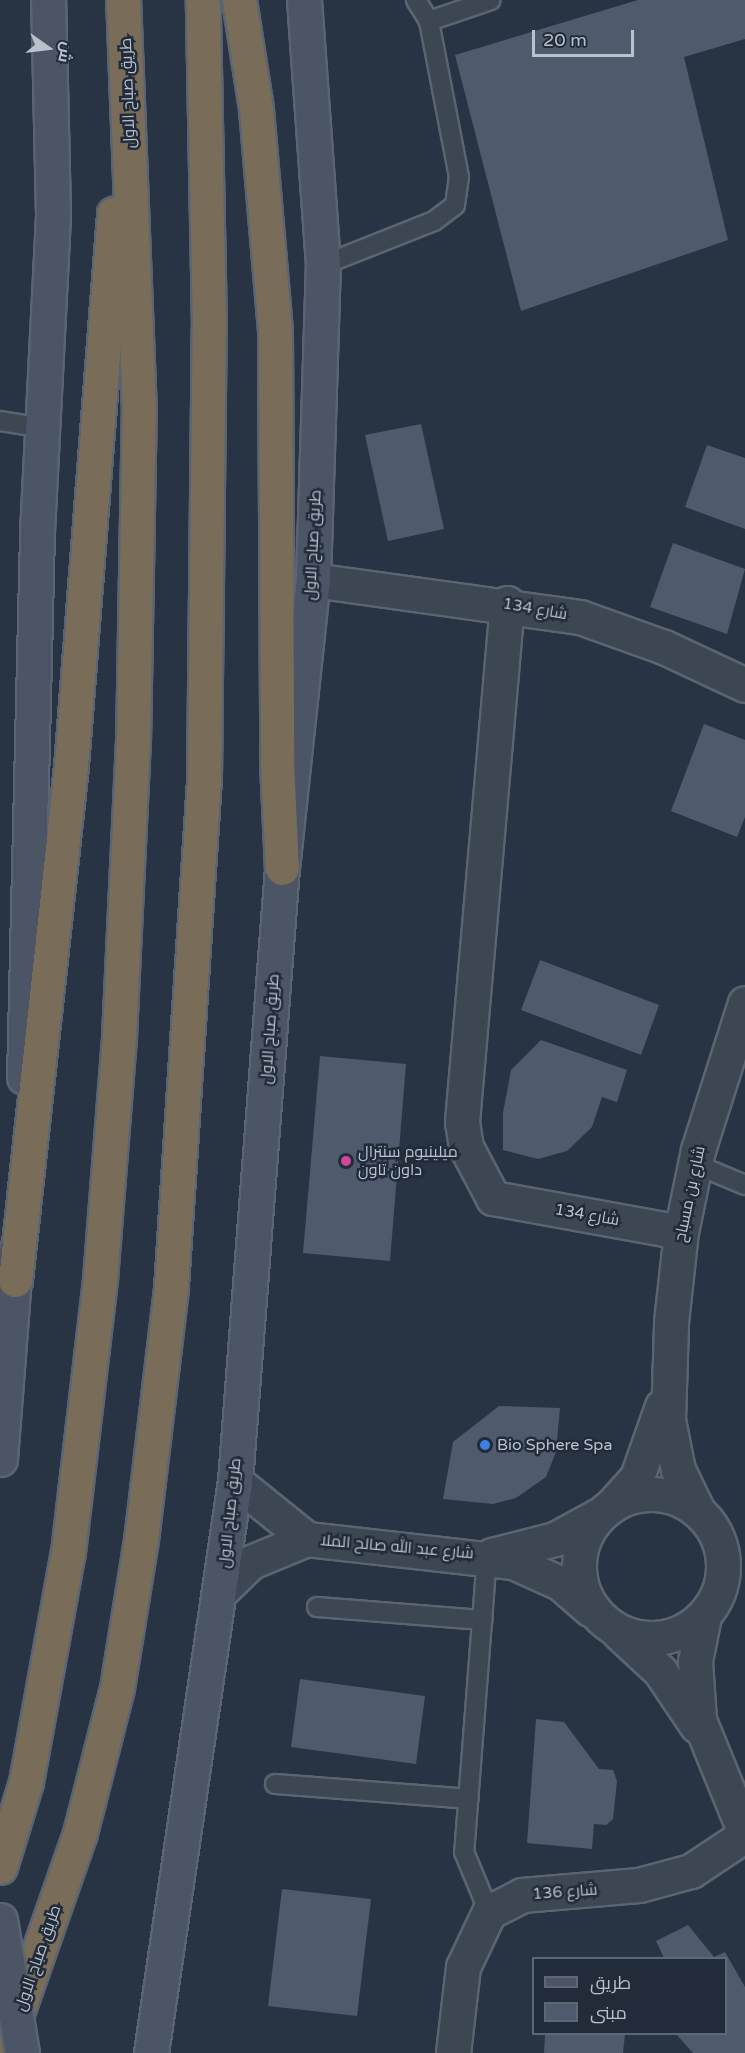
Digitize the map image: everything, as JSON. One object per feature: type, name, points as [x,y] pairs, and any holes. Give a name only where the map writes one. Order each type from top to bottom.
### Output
[{"type":"highway","name":"طريق صباح الاول","points":[[0,1867],[26,1782],[68,1552],[100,1279],[119,1036],[133,743],[139,413],[127,54],[123,0]]},
{"type":"highway","name":"طريق صباح الاول","points":[[3,2053],[80,1833],[117,1688],[141,1540],[171,1287],[204,779],[210,327],[203,0]]},
{"type":"highway","points":[[239,0],[256,109],[275,331],[277,763],[282,868]]},
{"type":"highway","points":[[15,1280],[70,766],[127,54]]},
{"type":"main road","points":[[0,1459],[15,1280],[43,429],[53,214],[48,0]]},
{"type":"main road","name":"طريق صباح الاول","points":[[151,2053],[222,1590],[235,1481],[282,868],[313,580],[323,265],[304,0]]},
{"type":"main road","name":"طريق صباح الاول","points":[[0,1920],[22,2053]]},
{"type":"street","name":"شارع 134","points":[[313,580],[507,603],[619,630],[745,685]]},
{"type":"street","name":"شارع 134","points":[[507,603],[462,1122],[466,1147],[493,1198],[681,1232]]},
{"type":"street","name":"شارع بن مسباح","points":[[605,1510],[644,1463],[666,1393],[681,1232],[695,1164],[745,1003]]},
{"type":"street","name":"شارع بن مسباح","points":[[666,1393],[674,1456],[701,1514]]},
{"type":"street","name":"شارع عبد الله صالح الملا","points":[[235,1481],[306,1539]]},
{"type":"street","points":[[742,1820],[705,1738],[660,1671],[605,1623],[583,1593],[579,1566],[584,1538],[605,1510],[654,1493],[701,1514],[745,1547]]},
{"type":"street","name":"شارع عبد الله صالح الملا","points":[[487,1556],[555,1539],[605,1510]]},
{"type":"street","points":[[701,1514],[724,1562],[722,1586],[707,1612],[695,1661],[705,1738]]},
{"type":"street","name":"شارع عبد الله صالح الملا","points":[[222,1590],[268,1552],[306,1539],[487,1556],[546,1574],[605,1623]]},
{"type":"street","points":[[605,1623],[653,1640],[681,1633],[745,1580]]},
{"type":"street","name":"شارع 136","points":[[489,1912],[522,1895],[639,1885],[683,1873],[742,1820]]},
{"type":"street","points":[[453,2053],[464,1967],[489,1912]]},
{"type":"lane","points":[[323,265],[434,221],[455,206],[459,177],[429,21],[416,0]]},
{"type":"lane","points":[[429,21],[491,0]]},
{"type":"lane","points":[[0,421],[43,429]]},
{"type":"lane","points":[[695,1164],[745,1185]]},
{"type":"lane","points":[[487,1556],[464,1852],[489,1912]]},
{"type":"lane","points":[[317,1607],[482,1620]]},
{"type":"lane","points":[[275,1784],[468,1799]]},
{"type":"building","points":[[638,0],[745,0],[745,39],[684,57],[728,240],[521,311],[455,55]]},
{"type":"building","points":[[421,424],[444,529],[388,541],[365,435]]},
{"type":"building","points":[[707,445],[745,458],[745,529],[685,507]]},
{"type":"building","points":[[673,543],[745,569],[727,634],[650,607]]},
{"type":"building","points":[[704,724],[745,740],[745,817],[737,837],[671,811]]},
{"type":"building","points":[[540,960],[659,1005],[641,1055],[521,1010]]},
{"type":"building","points":[[541,1040],[627,1070],[617,1102],[602,1097],[592,1127],[567,1151],[538,1159],[503,1150],[503,1113],[511,1070]]},
{"type":"building","points":[[320,1056],[406,1064],[390,1261],[303,1253]]},
{"type":"building","points":[[499,1406],[560,1408],[556,1452],[546,1477],[516,1498],[493,1504],[443,1499],[453,1442]]},
{"type":"building","points":[[300,1679],[425,1696],[416,1764],[291,1747]]},
{"type":"building","points":[[536,1719],[564,1722],[599,1769],[613,1770],[617,1781],[613,1819],[606,1825],[594,1824],[592,1849],[527,1843]]},
{"type":"building","points":[[282,1889],[371,1899],[357,2016],[268,2006]]},
{"type":"building","points":[[688,1925],[714,1957],[664,1957],[656,1941]]},
{"type":"building","points":[[725,1952],[745,1987],[745,2053],[693,2053],[677,2035],[727,2035],[727,1957],[714,1957]]},
{"type":"building","points":[[545,2035],[625,2035],[623,2053],[544,2053]]},
{"type":"place","name":"ميلينيوم سنترال داون تاون","points":[[346,1161]]},
{"type":"place","name":"Bio Sphere Spa","points":[[485,1445]]}]
